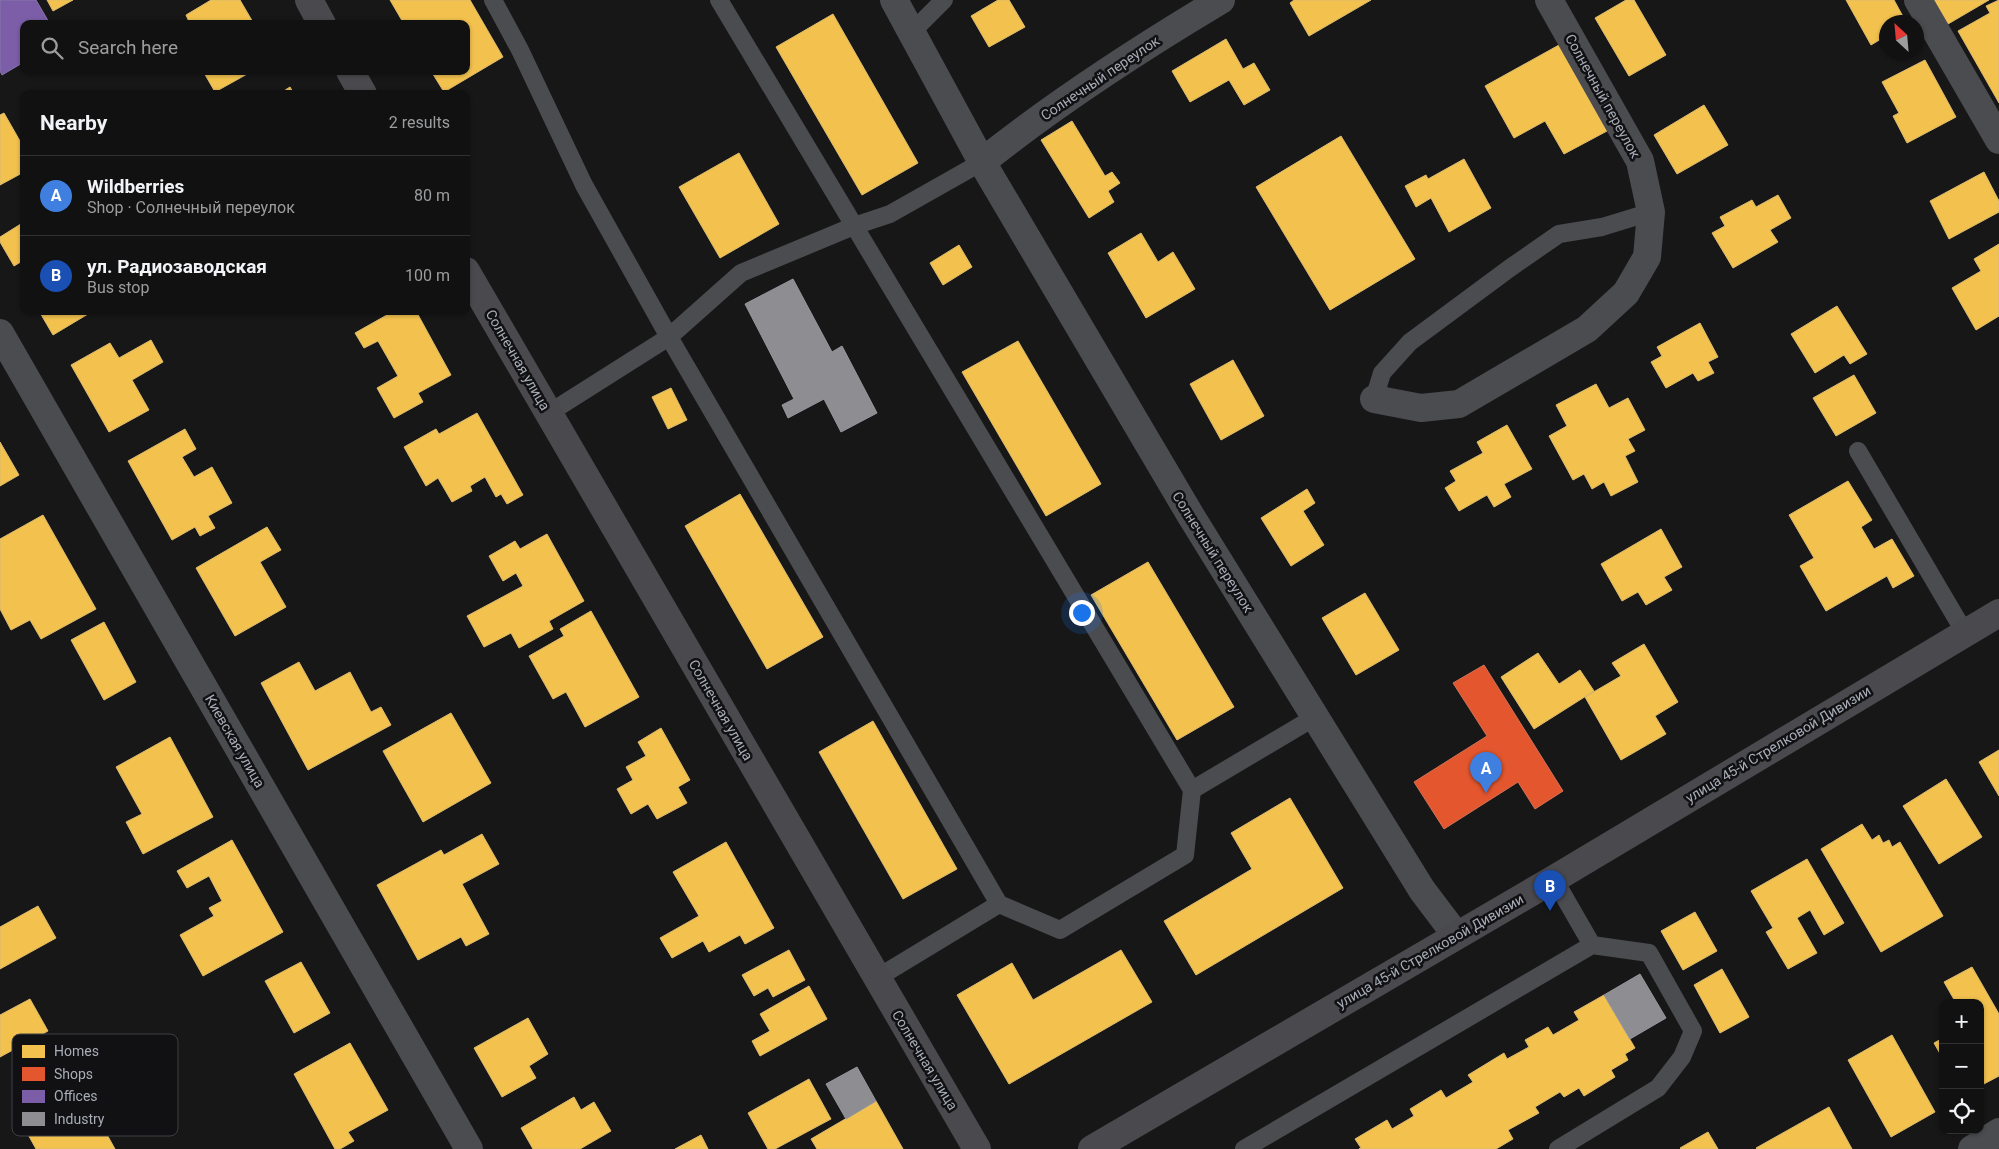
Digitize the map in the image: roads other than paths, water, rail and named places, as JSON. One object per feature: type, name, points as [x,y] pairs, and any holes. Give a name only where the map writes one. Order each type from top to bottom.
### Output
[{"type":"main road","points":[[308,0],[320,20]]},
{"type":"main road","points":[[352,75],[361,90]]},
{"type":"main road","name":"Солнечная улица","points":[[470,278],[977,1149]]},
{"type":"main road","name":"улица 45-й Стрелковой Дивизии","points":[[1092,1149],[1554,879],[1999,613]]},
{"type":"street","name":"Солнечный переулок","points":[[894,0],[913,31],[982,162],[1191,516],[1422,890],[1456,935]]},
{"type":"street","name":"Солнечный переулок","points":[[982,162],[1009,140],[1162,36],[1221,0]]},
{"type":"street","name":"Солнечный переулок","points":[[1374,399],[1421,408],[1459,404],[1587,329],[1626,293],[1647,257],[1651,212],[1640,161],[1549,0]]},
{"type":"street","points":[[1918,0],[1999,140]]},
{"type":"street","name":"Киевская улица","points":[[0,333],[470,1149]]},
{"type":"street","points":[[1972,1149],[1999,1132]]},
{"type":"lane","points":[[493,0],[520,50],[584,185],[669,337],[999,904],[1060,930],[1184,855],[1192,790],[719,0]]},
{"type":"lane","points":[[913,31],[944,0]]},
{"type":"lane","points":[[549,413],[669,337],[741,273],[854,226],[890,214],[982,162]]},
{"type":"lane","points":[[1374,399],[1382,373],[1410,342],[1559,234],[1602,227],[1651,212]]},
{"type":"lane","points":[[1858,451],[1965,633]]},
{"type":"lane","points":[[1192,790],[1315,717]]},
{"type":"lane","points":[[1554,879],[1592,945]]},
{"type":"lane","points":[[876,978],[999,904]]},
{"type":"lane","points":[[1244,1149],[1592,945],[1649,953],[1693,1031],[1682,1057],[1658,1088],[1558,1149]]},
{"type":"place","name":"Wildberries","points":[[1486,793]]},
{"type":"place","name":"ул. Радиозаводская","points":[[1550,911]]}]
